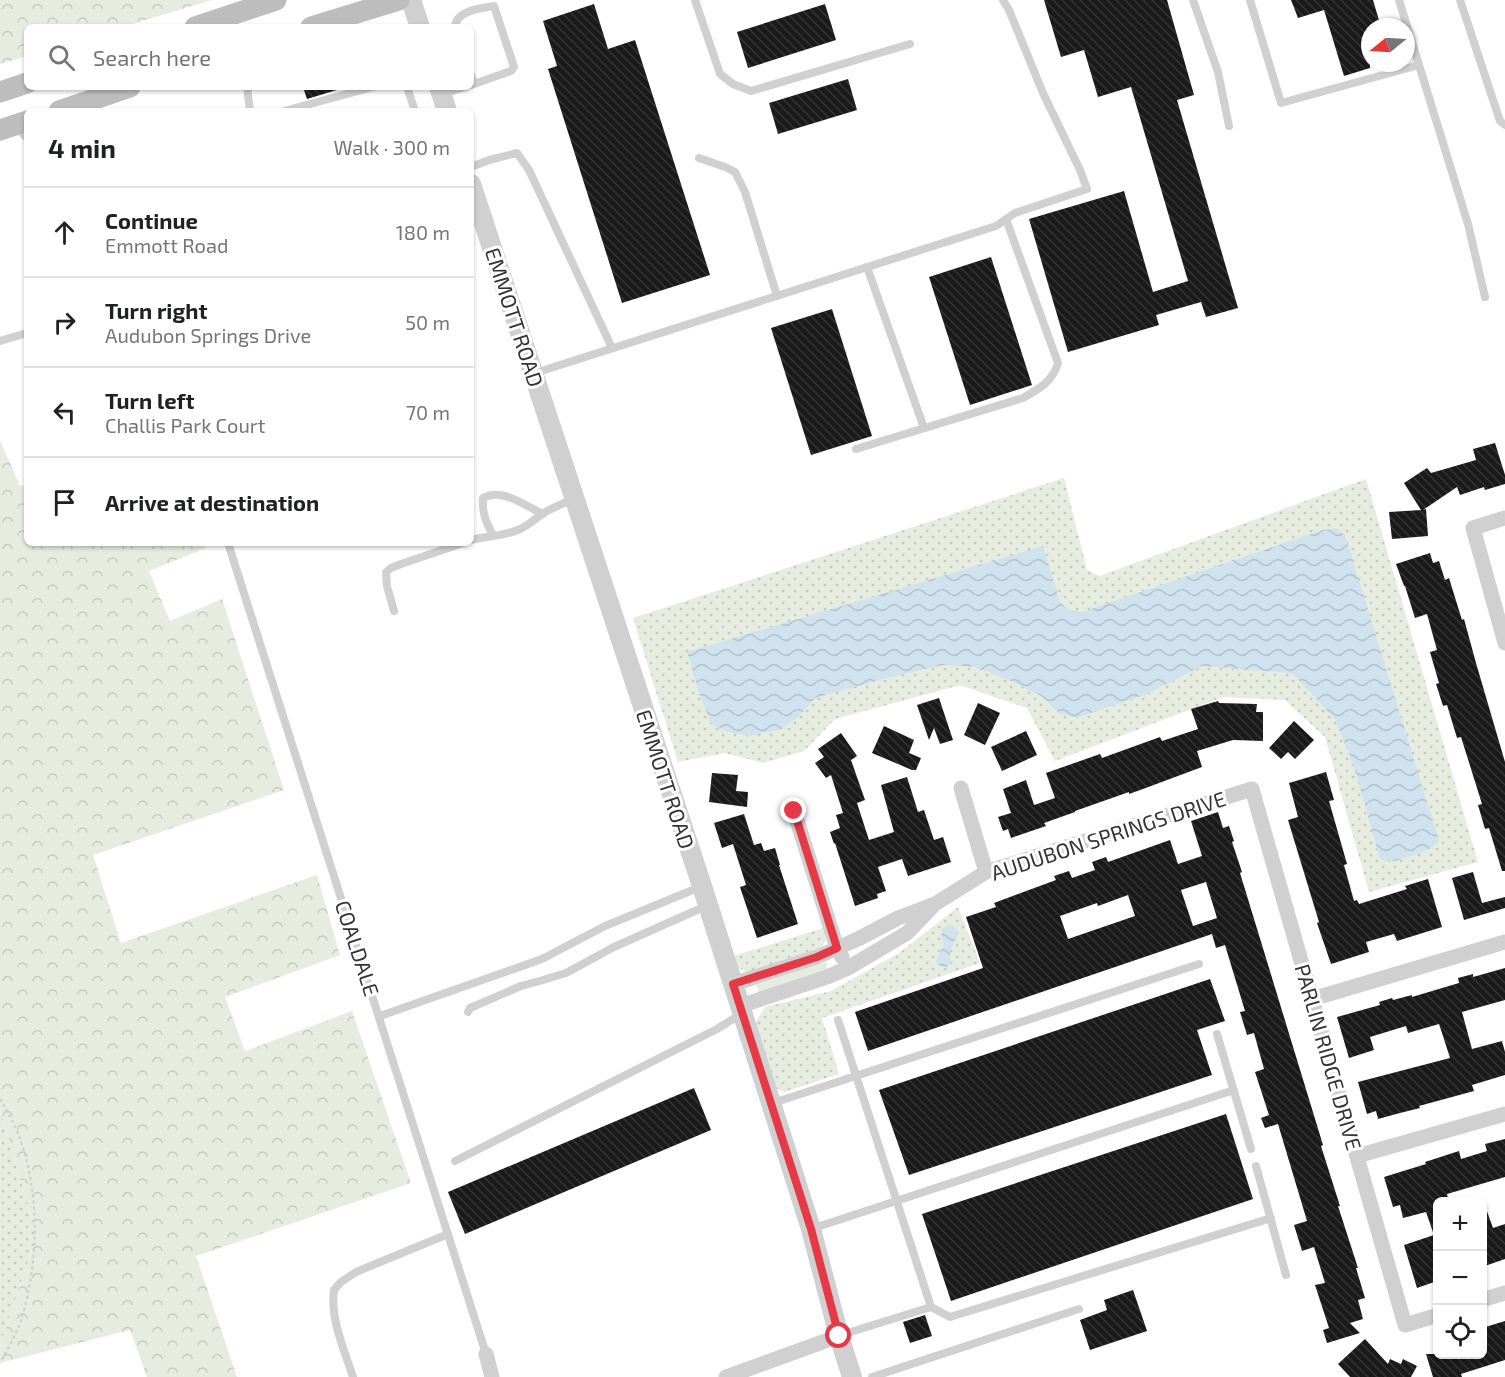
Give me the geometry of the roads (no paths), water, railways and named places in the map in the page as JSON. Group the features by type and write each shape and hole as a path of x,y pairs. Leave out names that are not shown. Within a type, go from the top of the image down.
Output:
{"main road":[{"path":"204,24 276,0"},
{"path":"327,24 399,0"},
{"path":"0,92 24,84"},
{"path":"67,108 120,90"}],"street":[{"path":"411,0 419,24"},
{"name":"EMMOTT ROAD","path":"474,193 741,1009 811,1229 852,1377"},
{"path":"1505,518 1473,528 1505,643"},
{"path":"960,788 986,872"},
{"name":"AUDUBON SPRINGS DRIVE","path":"733,984 817,957 858,939 898,918 935,904 986,872 1252,789"},
{"name":"PARLIN RIDGE DRIVE","path":"1252,789 1405,1325 1433,1316"},
{"path":"794,811 837,948 848,968"},
{"name":"AUDUBON SPRINGS DRIVE","path":"741,1009 848,968 907,933 935,904"},
{"path":"1312,999 1505,942"},
{"path":"1357,1156 1505,1114"},
{"path":"1487,1298 1505,1293"},
{"path":"726,1377 839,1336"},
{"path":"486,1354 492,1377"}],"lane":[{"path":"696,0 720,74 733,84 751,92 910,44"},
{"path":"533,374 996,226 1015,213 1087,189 1043,93 1009,10 1002,0"},
{"path":"1193,0 1218,72 1229,126"},
{"path":"1250,0 1281,104 1419,65"},
{"path":"1399,0 1468,224 1485,297"},
{"path":"1461,0 1500,121 1505,125"},
{"path":"454,24 456,18 463,14 494,6 514,67 511,71 474,84"},
{"path":"247,90 250,108"},
{"path":"295,108 362,90"},
{"path":"408,90 415,108"},
{"path":"443,98 459,90"},
{"path":"474,166 517,153 529,170 612,348"},
{"path":"699,158 725,166 735,172 745,192 777,296"},
{"path":"856,449 1023,398 1041,388 1052,378 1058,363 1006,219"},
{"path":"867,267 924,428"},
{"path":"0,341 24,334"},
{"path":"493,535 482,509 483,498 490,494 505,496 543,514"},
{"path":"474,539 507,534 520,529 574,498"},
{"name":"COALDALE","path":"229,546 486,1354"},
{"path":"394,611 386,573 401,564 454,546"},
{"path":"468,1012 470,1008 521,986 566,973 704,896"},
{"path":"380,1016 542,959 605,926 704,896"},
{"path":"771,1104 1199,964"},
{"path":"455,1161 717,1029 741,1009"},
{"path":"838,1020 931,1306 950,1317 1271,1218"},
{"path":"1217,1034 1251,1149"},
{"path":"811,1229 1234,1090"},
{"path":"1256,1166 1286,1275"},
{"path":"353,1377 336,1321 333,1307 334,1290 356,1272 448,1234"},
{"path":"839,1336 931,1306"},
{"path":"872,1377 1078,1309"}],"water":[{"path":"1336,528 1345,535 1439,841 1431,848 1391,862 1380,859 1354,767 1335,719 1292,673 1202,666 1147,694 1076,718 1059,713 1041,696 1009,680 975,667 943,665 815,698 799,716 782,729 750,736 725,731 712,725 701,699 687,652 1043,546 1060,602 1069,610 1082,612 1320,531"},
{"path":"950,925 956,928 958,936 950,951 951,964 943,967 936,961 944,944 941,935 943,928"}]}
